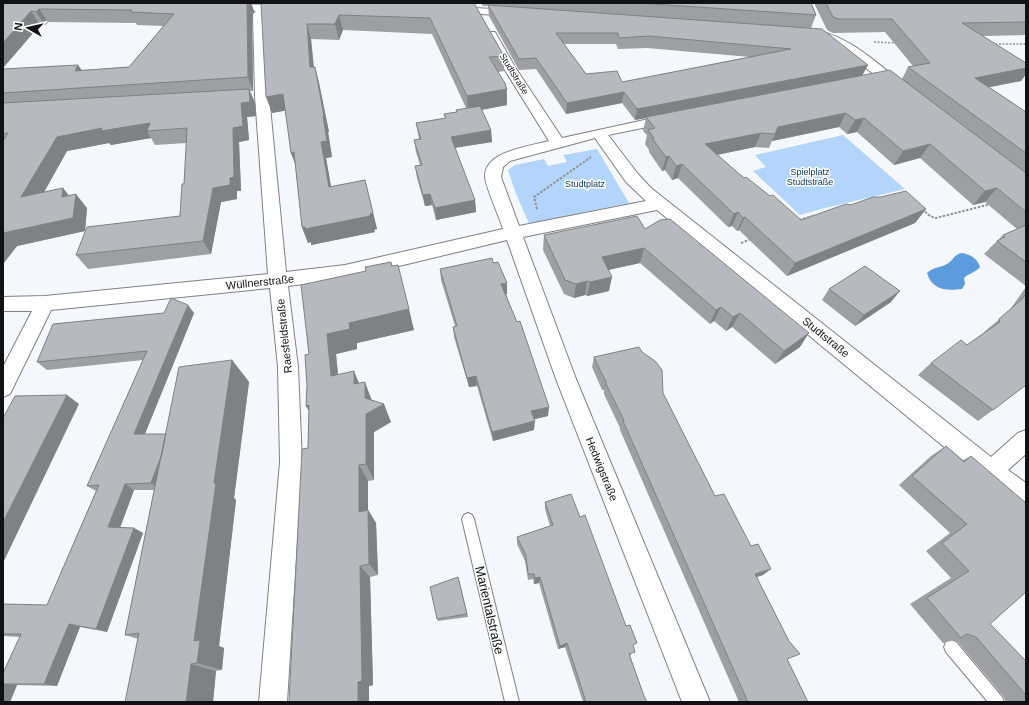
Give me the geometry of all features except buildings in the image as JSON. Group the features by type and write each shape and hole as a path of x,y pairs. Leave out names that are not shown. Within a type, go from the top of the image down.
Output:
{"street":[{"path":"218,7 302,8"},
{"name":"Raesfeldstraße","path":"260,7 262,96 278,280 288,367 291,462 272,702"},
{"path":"439,10 475,7 524,14"},
{"name":"Studtstraße","path":"475,7 509,67 558,143"},
{"path":"803,33 818,28 839,42 910,96"},
{"path":"870,80 886,77"},
{"path":"246,97 262,96"},
{"path":"660,204 513,234 493,177 494,168 505,158 558,143 684,116"},
{"name":"Studtstraße","path":"599,133 632,178 660,204 991,471 1026,497"},
{"name":"Wüllnerstraße","path":"3,304 45,303 345,272 513,234"},
{"name":"Hedwigstraße","path":"513,234 566,379 696,702"},
{"path":"3,388 45,303"},
{"path":"991,471 1026,440"}],"lane":[{"name":"Marientalstraße","path":"468,519 512,702"},
{"path":"951,647 997,702"}],"path":[{"path":"839,42 902,43"},
{"path":"987,44 1026,44"},
{"path":"534,197 592,156"},
{"path":"920,206 930,216 936,218 996,203"},
{"path":"795,222 815,215"},
{"path":"720,252 754,238"}],"green space":[{"name":"Spielplatz Studtstraße","path":"843,135 905,189 800,215 753,171 766,167 755,155"},
{"name":"Studtplatz","path":"597,149 629,203 529,224 508,170 515,165 544,159 548,166 567,162 563,155"}],"water":[{"path":"962,253 973,257 980,267 964,278 965,284 962,289 950,290 940,288 932,283 927,273 947,264 957,255"}]}
